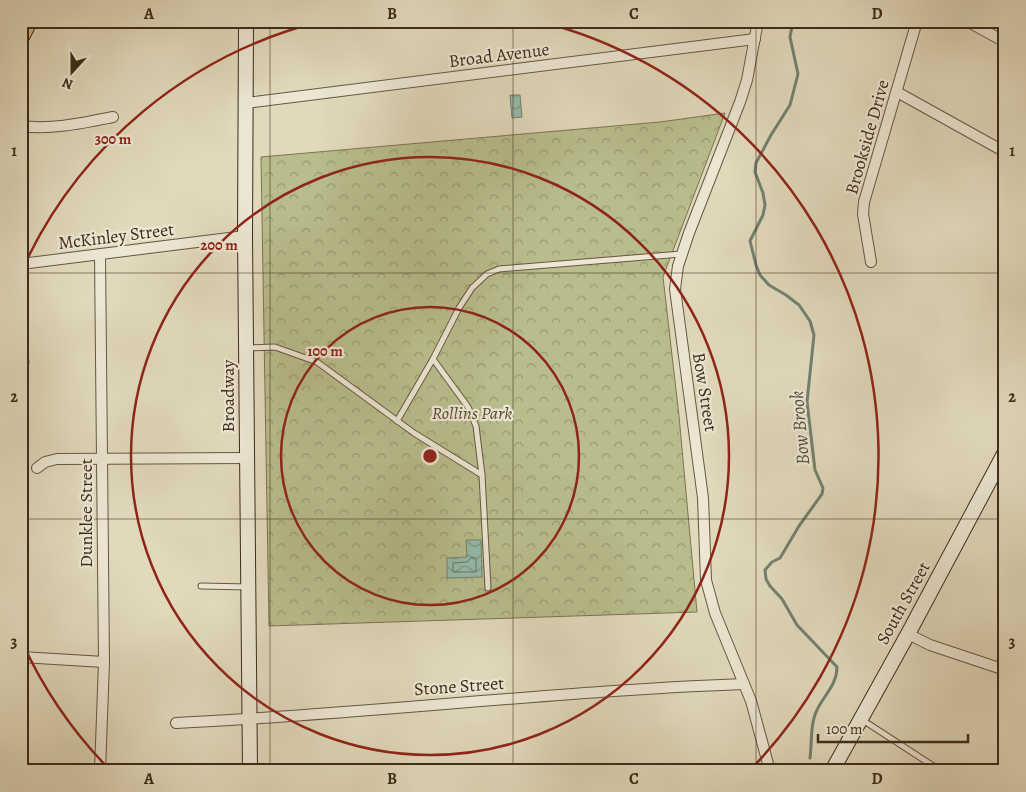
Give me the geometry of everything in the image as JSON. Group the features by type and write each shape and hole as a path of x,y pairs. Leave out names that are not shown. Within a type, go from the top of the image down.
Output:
{"main road":[{"path":"21,37 29,21"}],"street":[{"name":"Broadway","path":"246,21 245,236 250,771"},
{"name":"Bow Street","path":"758,21 747,80 682,254 678,266 675,289 703,498 706,580 716,614 744,684 770,771"},
{"name":"Brookside Drive","path":"871,262 862,214 864,202 917,21"},
{"path":"967,21 1005,42"},
{"name":"Broad Avenue","path":"246,103 755,39"},
{"path":"897,92 1005,152"},
{"path":"21,126 55,127 113,117"},
{"name":"McKinley Street","path":"21,264 245,236"},
{"name":"Dunklee Street","path":"100,254 104,662 100,771"},
{"name":"South Street","path":"832,771 1005,452"},
{"path":"37,468 45,462 57,459 247,458"},
{"path":"908,634 930,645 1005,670"},
{"path":"21,657 104,662"},
{"name":"Stone Street","path":"176,723 455,702 744,684"}],"lane":[{"path":"397,421 433,359 459,308 472,288 487,274 499,269 682,254"},
{"path":"246,348 275,347 317,362 397,421 482,475"},
{"path":"433,359 468,407 476,426 482,475 488,588"},
{"path":"201,586 249,587"},
{"path":"860,719 941,771"}],"green space":[{"name":"Rollins Park","path":"725,113 663,277 679,416 697,612 269,626 261,157 660,122"}],"water":[{"path":"510,95 520,95 522,117 512,118"},
{"path":"466,540 481,540 482,577 447,578 447,558 467,557"}],"waterway":[{"name":"Bow Brook","path":"793,21 790,37 798,74 790,105 756,163 755,172 763,193 765,205 763,215 750,241 760,275 769,285 799,305 810,321 814,335 807,402 815,470 823,488 822,494 799,526 780,558 772,562 765,570 766,579 770,586 782,599 797,625 837,667 833,685 815,715 812,727 810,758"}]}
